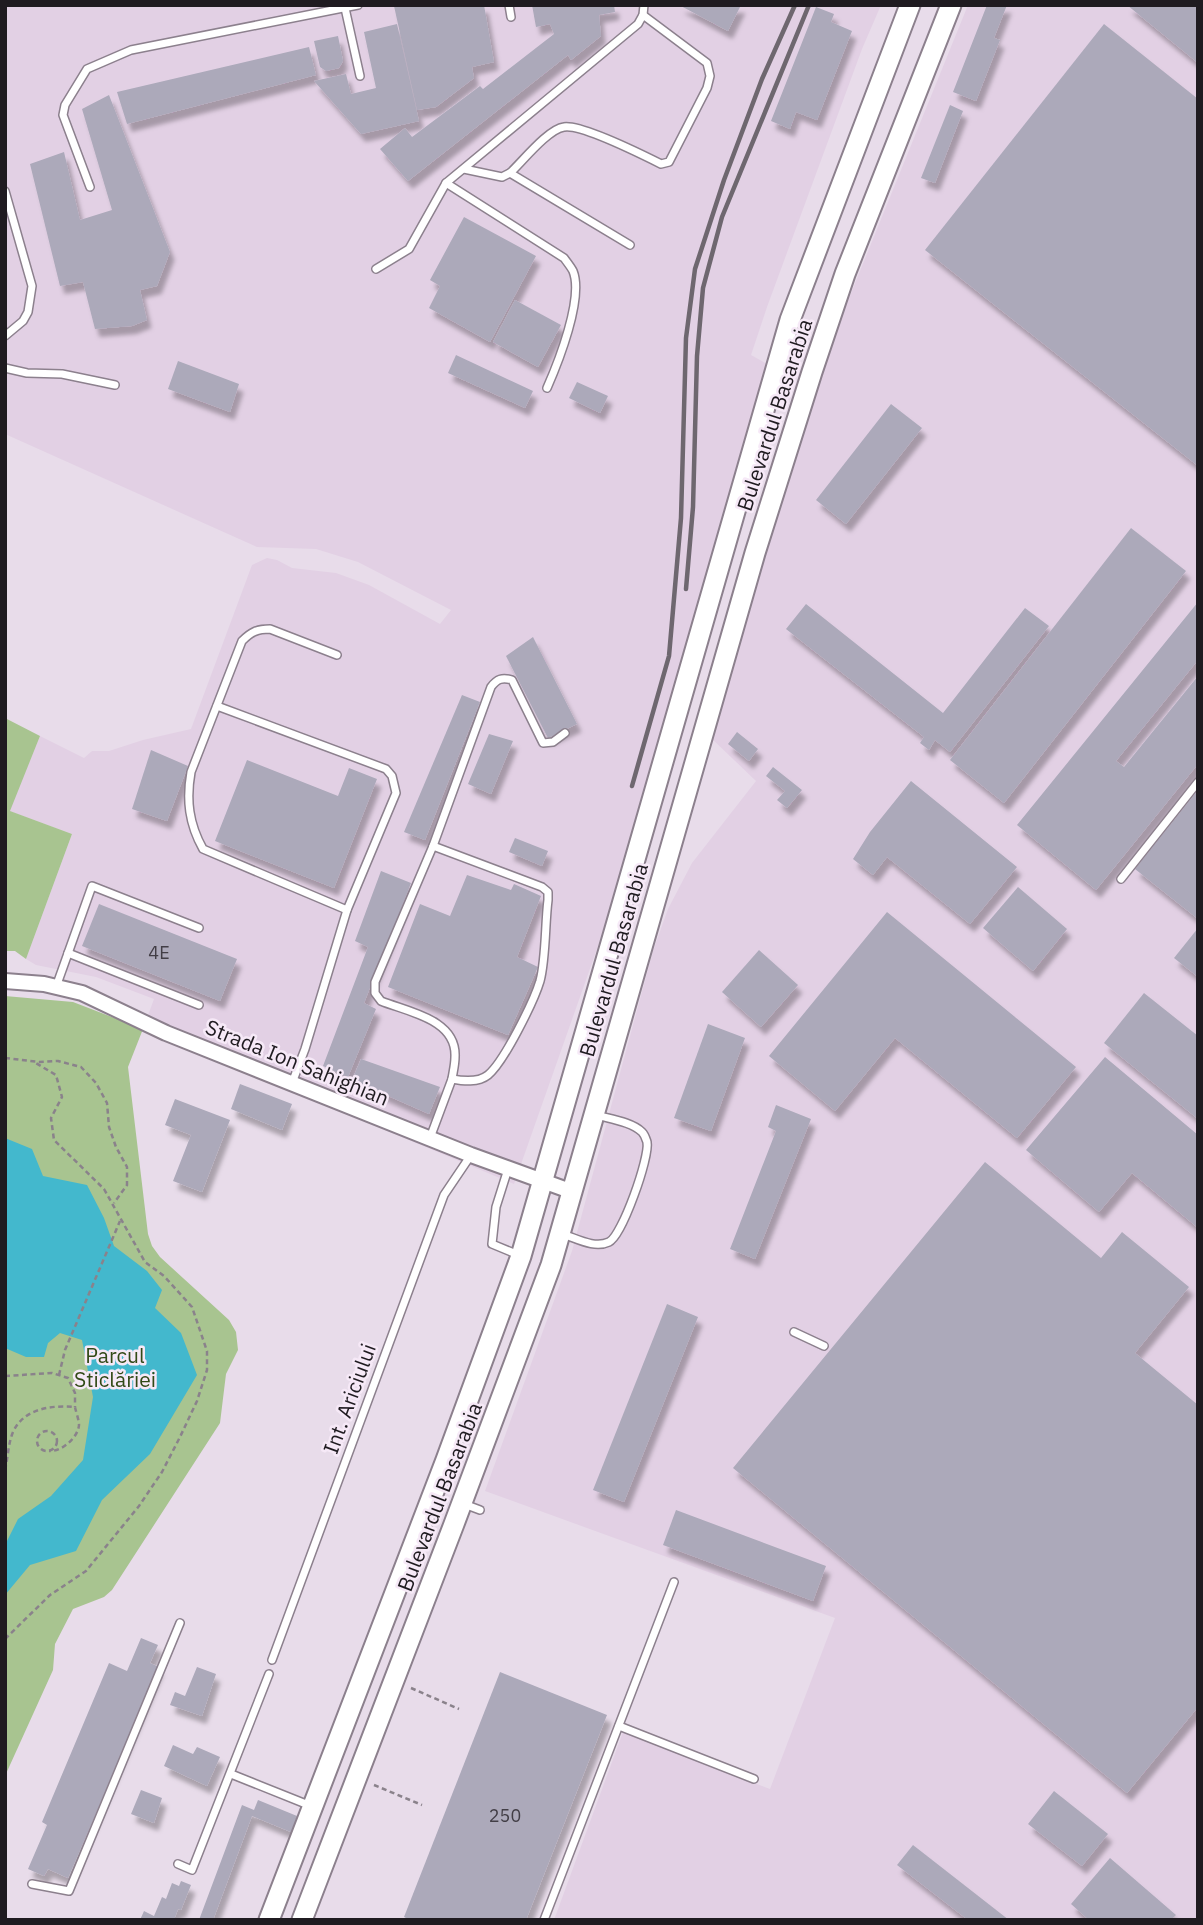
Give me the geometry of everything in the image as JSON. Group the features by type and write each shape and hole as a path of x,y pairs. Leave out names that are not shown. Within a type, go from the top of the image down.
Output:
{"main road":[{"name":"Bulevardul Basarabia","path":"269,1920 432,1499 521,1256 790,320 910,5"},
{"name":"Bulevardul Basarabia","path":"302,1920 471,1507 561,1234 755,553 811,372 845,274 951,5"}],"street":[{"name":"Strada Ion Sahighian","path":"5,981 82,993 166,1033 471,1155 573,1192"}],"lane":[{"path":"90,187 63,115 65,105 87,69 131,50 358,5"},
{"path":"509,5 511,17"},
{"path":"376,269 410,249 446,183 638,24 644,5"},
{"path":"345,8 360,76"},
{"path":"464,169 502,177 510,173 551,133 564,127 579,129 661,164 668,162 708,88 710,76 707,63 643,15"},
{"path":"510,173 630,245"},
{"path":"446,183 564,258 574,272 576,288 564,350 547,388"},
{"path":"5,191 32,286 28,312 23,321 5,336"},
{"path":"5,368 27,373 62,374 115,385"},
{"path":"337,655 270,629 250,632 242,641 191,772 188,791 190,821 203,849 346,910"},
{"path":"430,1138 452,1080 456,1055 453,1041 441,1024 380,1001 375,993 375,982 432,846 491,687 502,678 512,680 543,743 554,742 565,733"},
{"path":"217,706 386,769 392,776 396,793 346,910 292,1083"},
{"path":"1121,879 1198,782"},
{"path":"432,846 542,887 548,892 540,980 508,1050 488,1075 472,1081 452,1080"},
{"path":"57,987 92,886 199,928"},
{"path":"68,953 199,1005"},
{"path":"561,1234 599,1246 613,1241 621,1227 645,1160 647,1143 642,1132 594,1114"},
{"name":"Int. Ariciului","path":"272,1660 444,1195 471,1155"},
{"path":"508,1169 496,1207 492,1244 521,1256"},
{"path":"794,1332 824,1346"},
{"path":"544,1920 674,1582"},
{"path":"32,1884 69,1891 180,1623"},
{"path":"178,1864 192,1870 269,1674"},
{"path":"619,1726 754,1779"},
{"path":"231,1774 312,1806"}],"path":[{"path":"5,1058 34,1062 58,1061 80,1067 96,1083 107,1103 109,1127 127,1167 127,1185 114,1203"},
{"path":"5,1639 50,1595 86,1571 139,1506 162,1472 180,1437 197,1401 207,1370 207,1350 192,1307 163,1276 145,1262 104,1189 54,1140 51,1118 62,1097 56,1075 34,1062"},
{"path":"59,1375 65,1350 121,1221"},
{"path":"5,1376 52,1373 68,1378 75,1393 79,1426 72,1439 57,1451 49,1451 40,1448 37,1442 39,1436 47,1431 57,1438 55,1448 49,1451"},
{"path":"5,1470 13,1431 26,1416 42,1408 75,1407"},
{"path":"411,1688 459,1709"},
{"path":"374,1786 422,1805"}],"shaded area":[{"path":"5,5 881,5 862,49 751,355 767,364 653,790 514,1184 143,1029 154,999 96,977 36,965 26,959 72,834 9,811 40,736 84,758 92,751 109,751 191,729 252,565 267,558 292,568 336,573 369,585 440,624 451,610 358,562 316,549 257,547 5,434"},
{"path":"968,5 1198,5 1198,1920 554,1920 623,1732 770,1789 835,1618 485,1491 572,1251 653,951 668,909 692,863 756,781 710,737 791,467 847,303"}],"green space":[{"path":"5,718 40,736 10,811 72,834 26,959 15,951 5,951"},
{"name":"Parcul Sticlăriei","path":"5,996 73,1002 143,1029 128,1067 148,1234 160,1257 229,1320 236,1332 238,1350 226,1374 220,1423 112,1590 104,1597 73,1609 55,1644 53,1670 5,1776"}],"water":[{"path":"5,1138 32,1149 43,1176 87,1185 104,1218 114,1246 147,1271 162,1290 155,1308 181,1333 197,1375 150,1454 102,1500 76,1551 30,1565 5,1595 5,1545 18,1519 51,1496 83,1460 93,1397 82,1340 60,1333 48,1343 44,1357 26,1357 5,1348"}],"building":[{"path":"484,5 494,62 472,67 474,78 436,107 417,110 394,6"},
{"path":"532,5 614,5 615,12 599,15 601,36 571,60 568,55 408,181 380,149 405,128 412,137 480,86 483,89 554,34 550,24 536,27"},
{"path":"679,5 741,5 728,31"},
{"path":"987,5 1007,5 994,38 1000,40 976,101 953,92"},
{"path":"1127,5 1198,5 1198,63"},
{"path":"816,7 834,14 831,22 852,31 817,120 796,112 790,129 771,121"},
{"path":"397,24 419,121 361,134 314,81 346,74 351,94 376,88 364,32"},
{"path":"1104,24 1198,99 1198,466 925,250"},
{"path":"338,36 343,61 339,68 326,71 320,67 314,41"},
{"path":"309,47 316,75 127,124 117,92"},
{"path":"109,95 170,252 157,286 140,290 147,320 132,326 95,329 83,282 60,286 30,164 64,152 80,220 112,210 82,109"},
{"path":"950,105 963,111 935,183 921,178"},
{"path":"464,217 536,256 490,342 429,308 440,286 430,280"},
{"path":"515,300 561,325 538,367 493,342"},
{"path":"456,355 533,391 525,408 448,373"},
{"path":"178,361 239,384 230,412 168,389"},
{"path":"577,382 608,396 600,413 569,398"},
{"path":"891,404 922,428 846,524 816,500"},
{"path":"1131,528 1186,571 1004,803 950,760"},
{"path":"1198,602 1198,660 1116,761 1124,767 1198,676 1198,764 1096,890 1017,825"},
{"path":"806,604 943,713 1025,608 1049,626 950,752 935,740 929,750 920,743 924,737 786,629"},
{"path":"533,637 577,724 548,738 506,656"},
{"path":"462,695 480,702 425,840 404,832"},
{"path":"737,732 758,749 749,761 728,744"},
{"path":"489,734 513,741 491,794 468,784"},
{"path":"151,750 188,766 167,821 132,809"},
{"path":"247,760 338,796 349,768 377,779 334,888 215,841"},
{"path":"773,767 802,790 787,808 777,800 785,791 766,776"},
{"path":"911,781 1017,867 970,924 887,857 873,875 853,859 870,832"},
{"path":"1198,790 1198,919 1135,869"},
{"path":"515,838 548,851 542,866 509,852"},
{"path":"381,871 411,883 364,1003 376,1009 348,1077 323,1066 368,947 355,941"},
{"path":"467,875 511,890 514,884 541,896 517,957 538,967 508,1035 388,987 420,904 450,916"},
{"path":"1018,887 1067,929 1033,971 983,928"},
{"path":"99,904 237,959 220,1001 82,946"},
{"path":"887,912 1076,1067 1017,1138 895,1038 835,1111 769,1056"},
{"path":"1198,928 1198,977 1174,958"},
{"path":"759,950 798,985 761,1027 722,992"},
{"path":"1144,993 1198,1036 1198,1119 1104,1043"},
{"path":"708,1024 745,1038 711,1131 674,1118"},
{"path":"1105,1057 1198,1135 1198,1228 1132,1173 1099,1212 1026,1150"},
{"path":"361,1059 440,1087 429,1114 352,1080"},
{"path":"240,1084 292,1104 282,1130 231,1109"},
{"path":"175,1099 230,1120 202,1192 173,1181 191,1135 165,1125"},
{"path":"776,1105 811,1119 755,1259 730,1249 776,1131 768,1127"},
{"path":"985,1162 1101,1258 1122,1232 1189,1287 1135,1353 1198,1405 1198,1707 1127,1793 733,1468"},
{"path":"667,1304 698,1317 624,1502 593,1490"},
{"path":"676,1510 826,1566 813,1601 663,1545"},
{"path":"141,1638 158,1645 150,1663 159,1667 68,1878 48,1869 44,1876 28,1869 47,1825 42,1822 109,1663 127,1671"},
{"path":"197,1667 216,1674 202,1716 170,1705 175,1692 185,1696"},
{"path":"500,1672 607,1715 526,1920 410,1920 404,1917"},
{"path":"173,1745 193,1754 197,1747 220,1757 207,1786 164,1766"},
{"path":"141,1790 162,1798 154,1823 131,1814"},
{"path":"1054,1791 1108,1834 1082,1866 1028,1824"},
{"path":"258,1800 297,1816 291,1832 252,1816 213,1920 199,1920 242,1805 254,1810"},
{"path":"913,1845 1009,1920 968,1920 897,1865"},
{"path":"1110,1858 1176,1915 1171,1920 1089,1920 1071,1904"},
{"path":"181,1881 191,1885 174,1920 140,1920 144,1911 154,1916 162,1897 166,1899 172,1883 179,1886"}],"railway":[{"path":"632,786 669,656 681,518 686,338 695,269 724,180 762,79 795,5"},
{"path":"686,589 693,507 697,356 703,288 722,217 809,5"}]}
